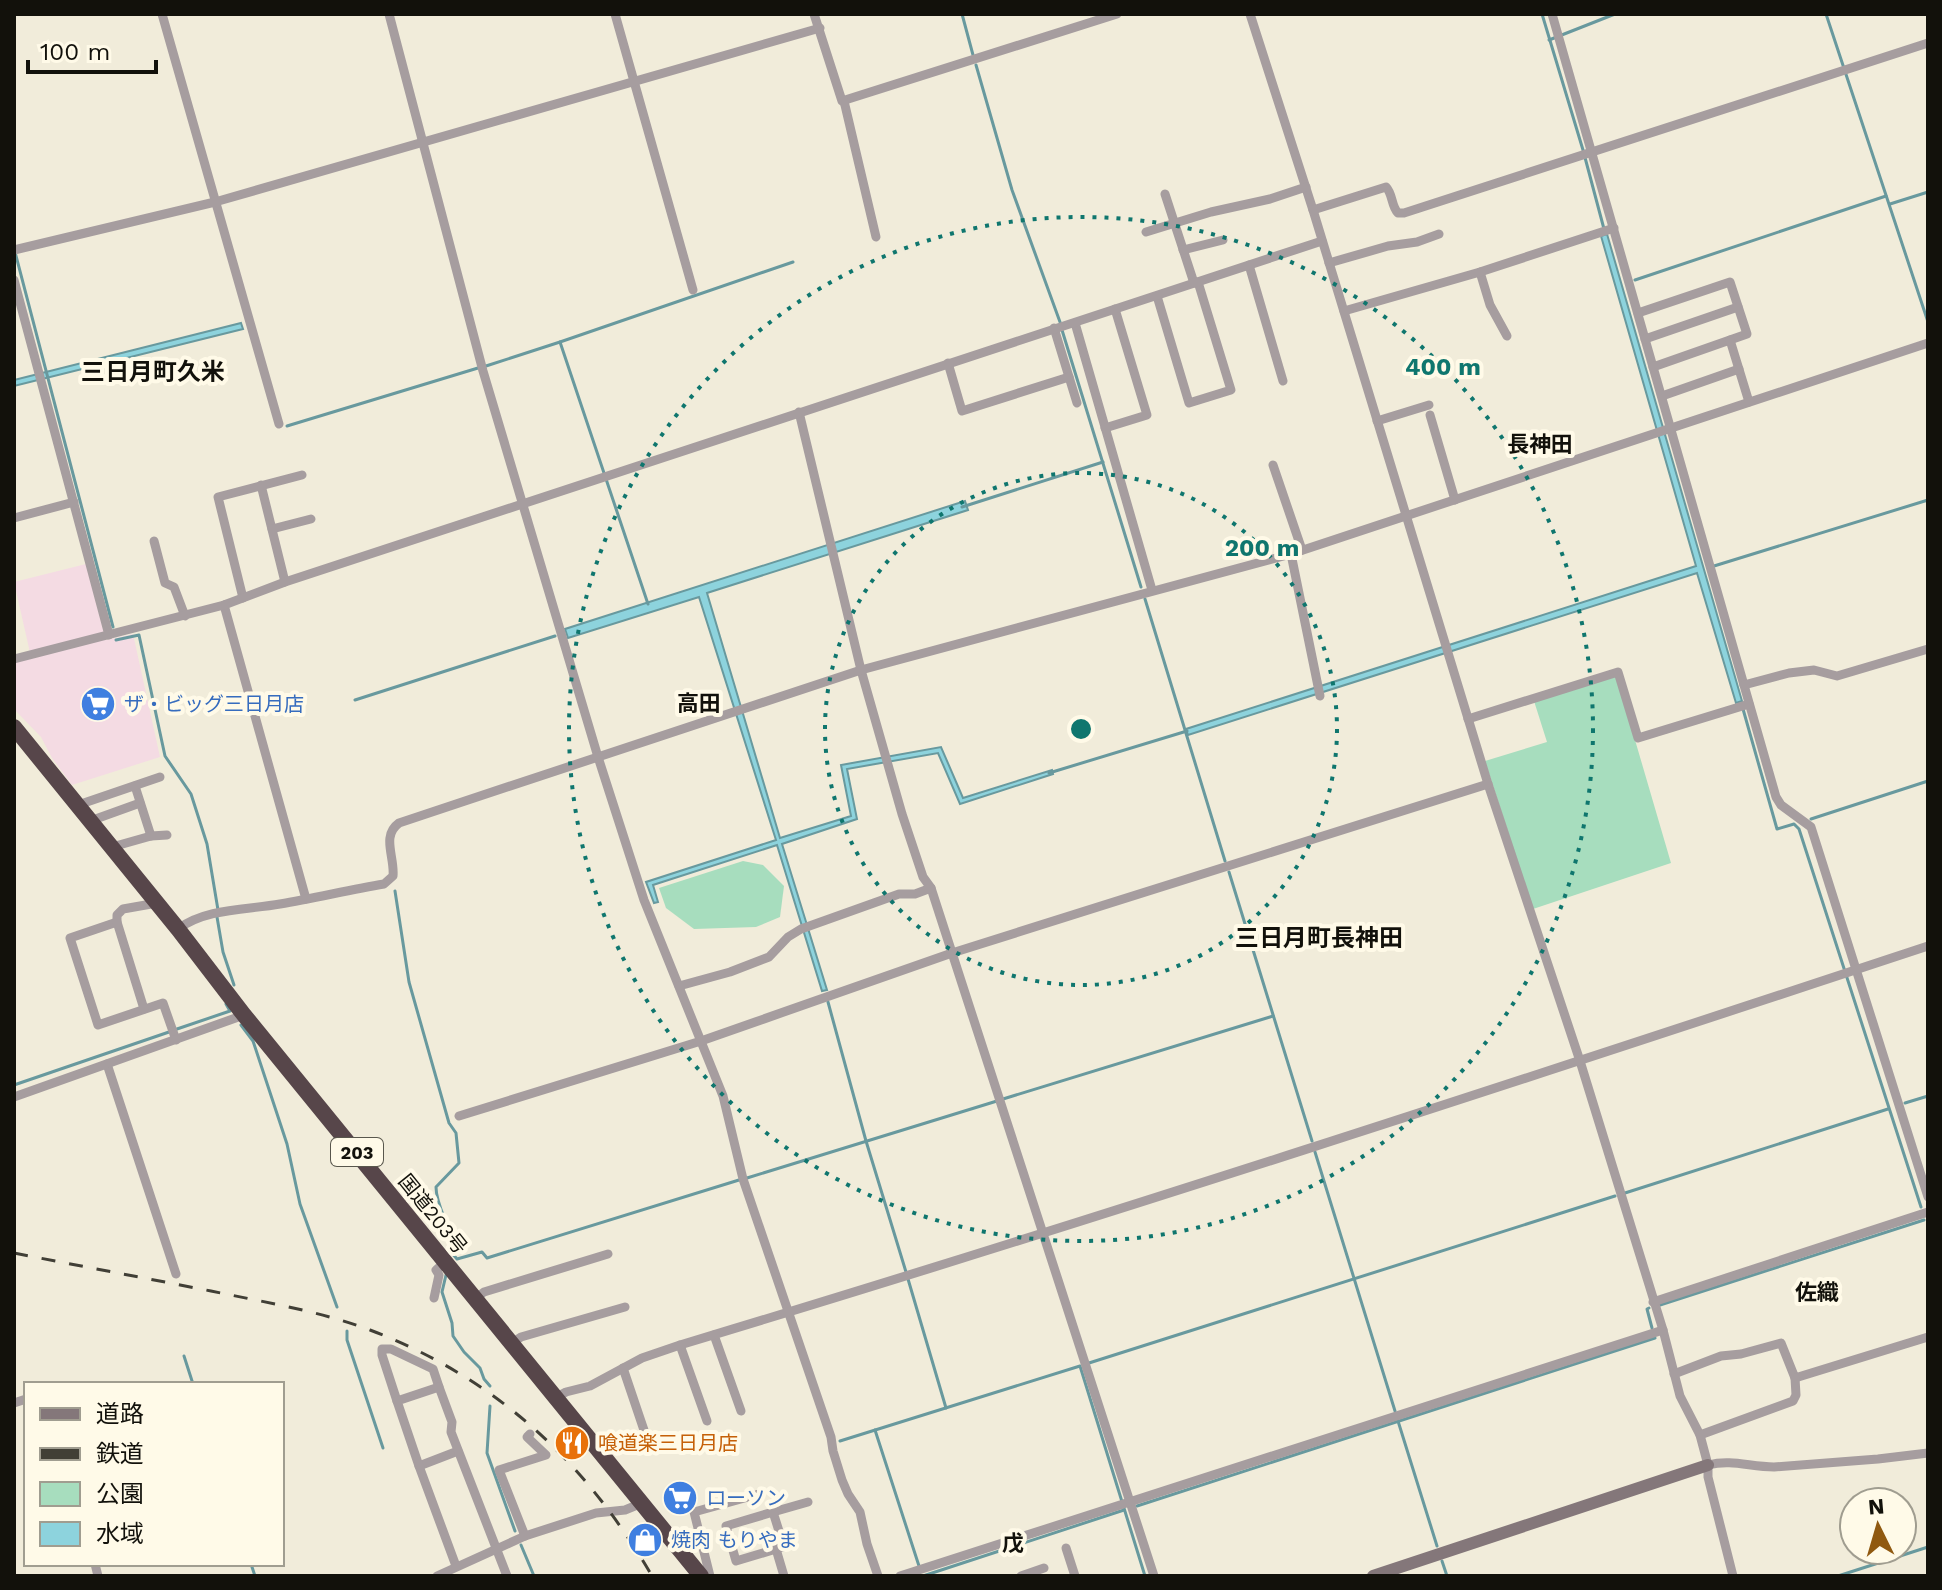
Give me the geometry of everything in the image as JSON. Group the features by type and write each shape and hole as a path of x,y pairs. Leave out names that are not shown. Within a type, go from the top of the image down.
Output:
{"highway":[{"name":"国道203号","path":"14,727 701,1576"}],"street":[{"path":"162,14 279,424"},
{"path":"389,14 480,361 598,757 644,900 723,1096 743,1179 831,1437 842,1480 860,1512 878,1576"},
{"path":"615,14 693,290"},
{"path":"814,14 844,101 876,237"},
{"path":"844,101 1117,14"},
{"path":"1250,14 1306,187 1488,784 1580,1061 1663,1330 1680,1396 1700,1435 1733,1576"},
{"path":"1552,14 1662,396 1668,429 1776,797 1781,805 1811,827 1928,1197"},
{"path":"14,250 215,202 820,28"},
{"path":"1313,210 1386,187 1395,210 1404,213 1928,43"},
{"path":"1146,232 1306,187"},
{"path":"1157,296 1189,403 1231,390 1165,194"},
{"path":"1344,311 1480,272 1614,228"},
{"path":"1329,263 1439,234"},
{"path":"1183,250 1223,240"},
{"path":"14,659 224,605 285,582 1322,241"},
{"path":"1249,265 1283,381"},
{"path":"1480,272 1490,305 1507,336"},
{"path":"1638,313 1730,282 1747,334 1653,367"},
{"path":"14,283 18,308 38,370 109,635"},
{"path":"1645,339 1738,307"},
{"path":"1105,428 1147,415 1115,309"},
{"path":"1075,323 1152,590"},
{"path":"1054,328 1077,403"},
{"path":"1730,340 1749,402"},
{"path":"178,929 187,922 218,913 384,884 393,876 389,842 390,834 399,823 861,670 1291,554 1928,343"},
{"path":"948,363 962,411 1069,377"},
{"path":"1662,396 1739,369"},
{"path":"1377,421 1429,410 1455,500"},
{"path":"799,412 861,670 902,814 923,877 931,888 1154,1576"},
{"path":"1273,465 1302,550"},
{"path":"243,598 218,497 302,475"},
{"path":"261,485 285,582"},
{"path":"14,518 74,502"},
{"path":"272,529 311,519"},
{"path":"154,541 165,583 174,587 185,616"},
{"path":"1291,554 1320,696"},
{"path":"224,605 306,899"},
{"path":"1744,685 1814,670 1837,676 1928,649"},
{"path":"1468,719 1618,672 1638,738 1749,704"},
{"path":"78,805 160,777"},
{"path":"459,1116 701,1041 952,953 1488,784"},
{"path":"135,786 151,836"},
{"path":"90,821 140,803"},
{"path":"112,847 151,836 167,835"},
{"path":"679,986 769,957 788,937 806,928 899,894 915,894 931,888"},
{"path":"144,1009 117,915 123,909 157,903"},
{"path":"117,922 70,938 98,1025 163,1003 176,1040"},
{"path":"555,1398 590,1386 642,1358 680,1345 1043,1233 1928,946"},
{"path":"14,1097 244,1015"},
{"path":"107,1064 176,1274"},
{"path":"1653,1302 1928,1212"},
{"path":"476,1298 484,1292 608,1254"},
{"path":"434,1298 439,1275 436,1270 446,1261"},
{"path":"512,1343 521,1337 625,1307"},
{"path":"900,1576 1663,1330"},
{"path":"714,1335 741,1411"},
{"path":"1795,1378 1928,1337"},
{"path":"1674,1374 1721,1356 1781,1343 1795,1378 1796,1395 1793,1401 1700,1435"},
{"path":"680,1345 707,1421"},
{"path":"456,1566 419,1466 382,1349 391,1349 433,1369 452,1422 451,1432 507,1576"},
{"path":"604,1455 614,1449 647,1441 623,1368"},
{"path":"397,1401 439,1387"},
{"path":"525,1536 499,1470 546,1455 527,1437 530,1434"},
{"path":"419,1466 458,1451"},
{"path":"1373,1576 1719,1462 1774,1467 1928,1453"},
{"path":"710,1576 694,1512 759,1494"},
{"path":"773,1512 784,1547 736,1561 726,1526 773,1512 808,1502"},
{"path":"437,1576 525,1536 603,1511 625,1510 642,1503"},
{"path":"1066,1548 1075,1576"},
{"path":"776,1549 784,1576"},
{"path":"1022,1576 1044,1568"}],"shaded area":[{"path":"86,564 106,640 133,634 160,757 72,785 41,737 14,709 14,662 31,657 14,582"}],"green space":[{"path":"1616,675 1671,863 1533,909 1485,761 1547,742 1534,701"},
{"path":"743,861 763,865 784,886 780,917 756,927 694,929 666,908 659,888"}],"water":[{"path":"1607,234 1742,701 1736,703 1697,573 1188,735 1186,729 1696,566 1601,236"},
{"path":"241,323 243,329 14,386 14,380"},
{"path":"965,501 968,510 707,593 780,838 851,816 841,765 941,747 963,798 1052,770 1053,774 960,804 938,753 847,769 857,819 782,844 827,990 822,991 777,845 653,885 658,902 654,903 646,882 776,840 699,597 568,638 565,629"}],"waterway":[{"path":"962,14 973,55"},
{"path":"1542,14 1604,229"},
{"path":"1549,40 1615,14"},
{"path":"1826,14 1928,322"},
{"path":"976,65 1012,190 1060,322"},
{"path":"1890,204 1928,192"},
{"path":"1635,280 1886,196"},
{"path":"15,252 113,627"},
{"path":"486,366 793,262"},
{"path":"1062,330 1141,587"},
{"path":"560,342 648,604"},
{"path":"287,426 478,368"},
{"path":"962,507 1103,462"},
{"path":"1714,566 1928,500"},
{"path":"1145,599 1225,861"},
{"path":"116,640 139,635 165,756 191,794 207,844 218,910"},
{"path":"355,700 555,636"},
{"path":"1743,709 1777,829 1794,824 1799,829 1921,1207"},
{"path":"1049,773 1187,731"},
{"path":"1811,819 1928,781"},
{"path":"1229,872 1312,1141"},
{"path":"395,891 409,982 449,1123 456,1133 459,1163 436,1187 451,1237 451,1252 457,1259 482,1252 487,1258 739,1180"},
{"path":"217,917 223,952 234,985"},
{"path":"828,1002 906,1272"},
{"path":"177,1029 230,1011 226,1004"},
{"path":"1003,1099 1273,1016"},
{"path":"241,1025 253,1041 287,1144 300,1204 337,1307"},
{"path":"14,1085 169,1032"},
{"path":"1905,1103 1928,1096"},
{"path":"747,1178 997,1101"},
{"path":"1625,1193 1888,1109"},
{"path":"1315,1152 1395,1411"},
{"path":"1089,1363 1615,1196"},
{"path":"1660,1305 1924,1220"},
{"path":"446,1275 442,1292 453,1336 480,1368 490,1386"},
{"path":"908,1279 946,1408"},
{"path":"1649,1308 1652,1328"},
{"path":"347,1331 347,1340 383,1448"},
{"path":"1137,1506 1655,1338"},
{"path":"184,1356 192,1382"},
{"path":"840,1441 1080,1366 1145,1576"},
{"path":"490,1406 487,1453 515,1531"},
{"path":"1398,1421 1437,1546"},
{"path":"875,1430 919,1566"},
{"path":"923,1576 1124,1510"},
{"path":"521,1545 534,1576"},
{"path":"1838,1576 1928,1547"},
{"path":"1442,1561 1447,1576"},
{"path":"252,1566 255,1576"}],"railway":[{"path":"14,1253 311,1312 351,1323 416,1350 497,1399 567,1460 626,1534 652,1576"}],"place":[{"name":"ザ・ビッグ三日月店","path":"98,704"},
{"name":"喰道楽三日月店","path":"572,1443"},
{"name":"ローソン","path":"680,1498"},
{"name":"焼肉 もりやま","path":"645,1540"}],"district":[{"name":"三日月町久米","path":"153,372"},
{"name":"長神田","path":"1540,444"},
{"name":"高田","path":"699,703"},
{"name":"三日月町長神田","path":"1319,938"},
{"name":"佐織","path":"1817,1292"},
{"name":"戊","path":"1013,1543"}]}
